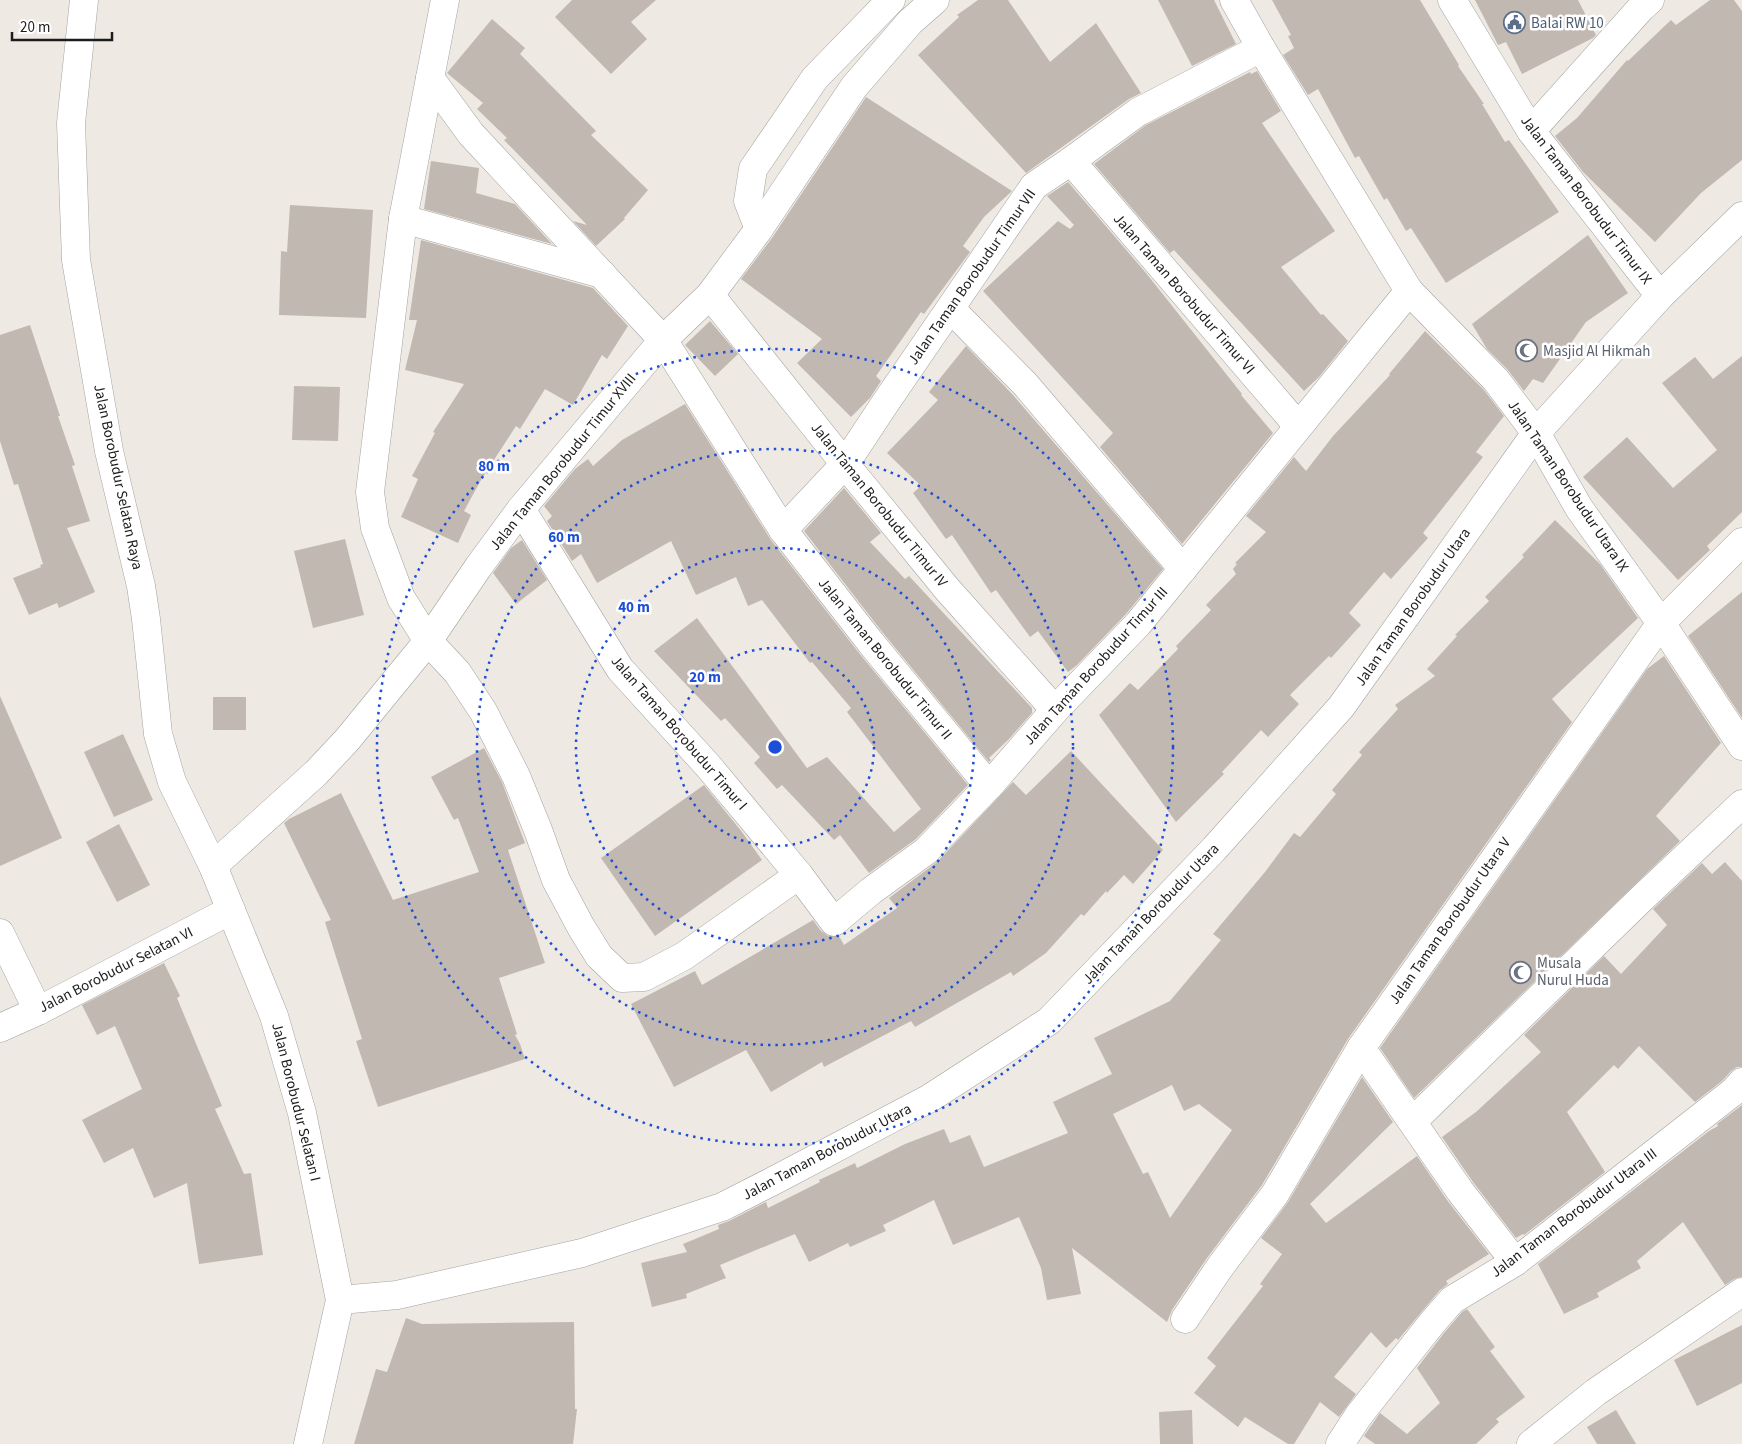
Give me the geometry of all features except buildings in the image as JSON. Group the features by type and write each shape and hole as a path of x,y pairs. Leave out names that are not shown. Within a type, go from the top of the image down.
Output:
{"street":[{"name":"Jalan Borobudur Selatan Raya","path":"84,0 71,123 76,260 109,451 141,586 158,734 172,782 214,866 231,910"},
{"path":"445,0 403,219 370,492 375,528 401,598 428,640 458,672 483,711 516,776 556,880 599,956 622,978 644,977 684,956 799,875"},
{"path":"759,229 748,201 752,169 816,78 891,0"},
{"name":"Jalan Taman Borobudur Timur XVIII","path":"214,866 316,773 347,740 428,640 521,509 664,340 710,295 759,229 854,87 910,22 935,0"},
{"name":"Jalan Taman Borobudur Utara IX","path":"1234,0 1261,48 1409,291 1496,380 1536,433 1579,508 1660,623 1742,746"},
{"name":"Jalan Taman Borobudur Timur IX","path":"1452,0 1531,131 1660,296"},
{"path":"1531,131 1634,15 1650,0"},
{"name":"Jalan Taman Borobudur Timur VII","path":"845,464 1034,186 1138,112 1261,48"},
{"name":"Jalan Taman Borobudur Timur II","path":"430,78 471,134 664,340 782,530 871,644 989,786"},
{"name":"Jalan Taman Borobudur Timur VI","path":"1071,161 1298,426"},
{"name":"Jalan Taman Borobudur Utara","path":"340,1300 397,1295 582,1252 722,1207 930,1098 1049,1020 1214,848 1342,708 1536,433 1660,296 1742,216"},
{"path":"403,219 602,274"},
{"name":"Jalan Taman Borobudur Timur III","path":"834,922 926,852 989,786 1055,710 1138,624 1409,291"},
{"name":"Jalan Taman Borobudur Timur IV","path":"710,295 947,589 1055,710"},
{"path":"950,309 1025,384 1182,568"},
{"path":"782,530 845,464"},
{"name":"Jalan Taman Borobudur Timur I","path":"521,509 620,669 709,766 799,875 834,922"},
{"name":"Jalan Taman Borobudur Utara V","path":"1185,1319 1220,1267 1274,1194 1361,1048 1660,623 1742,542"},
{"path":"1413,1121 1640,900 1742,804"},
{"name":"Jalan Borobudur Selatan I","path":"231,910 274,1016 300,1104 340,1300"},
{"name":"Jalan Borobudur Selatan VI","path":"0,1028 38,1011 231,910"},
{"path":"0,932 38,1011"},
{"path":"1361,1048 1460,1191 1515,1262"},
{"name":"Jalan Taman Borobudur Utara III","path":"1340,1444 1359,1416 1452,1300 1515,1262 1733,1092 1742,1082"},
{"path":"1531,1444 1596,1392 1742,1292"},
{"path":"308,1444 340,1300"}],"place":[{"name":"Balai RW 10","path":"1515,23"},
{"name":"Masjid Al Hikmah","path":"1527,351"},
{"name":"Musala Nurul Huda","path":"1521,972"}]}
